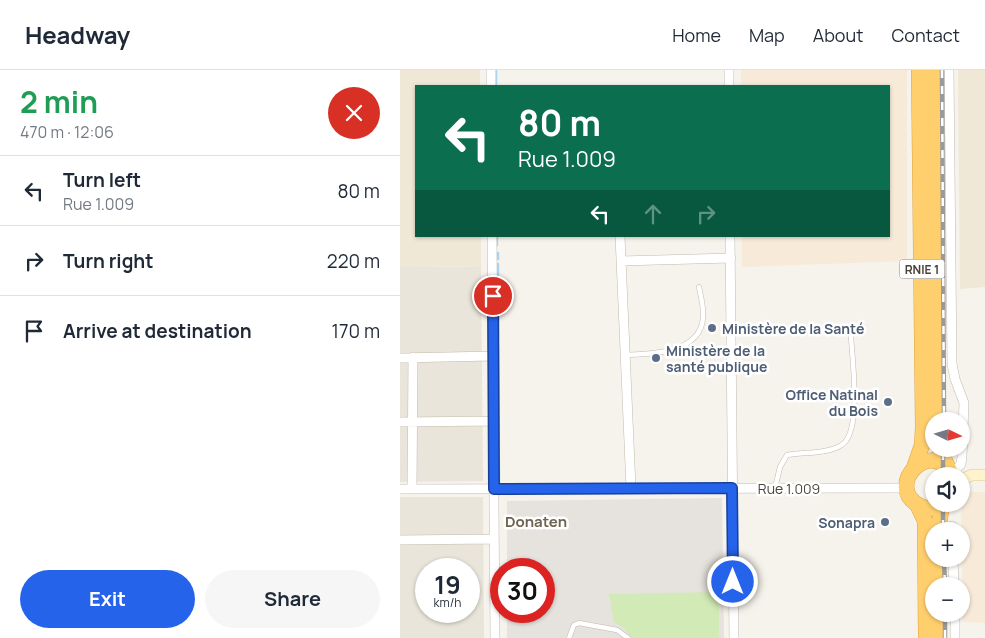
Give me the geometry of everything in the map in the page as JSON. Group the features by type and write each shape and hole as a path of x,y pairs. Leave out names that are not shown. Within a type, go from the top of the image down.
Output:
{"highway":[{"name":"RNIE 1","path":"907,488 908,477 914,468 922,445 923,428 920,70"},
{"name":"RNIE 1","path":"933,70 936,412"},
{"path":"914,468 930,461 940,463 945,467"},
{"path":"907,488 910,497 917,504 925,521 926,638"},
{"path":"917,504 925,507"},
{"path":"938,622 938,638"}],"street":[{"path":"491,70 491,85"},
{"path":"729,70 729,85"},
{"path":"949,70 952,364 955,380 964,402 962,457 959,467"},
{"path":"492,237 495,638"},
{"path":"620,237 631,488"},
{"path":"730,237 734,638"},
{"path":"621,260 730,258"},
{"path":"400,358 493,356"},
{"path":"412,357 412,489"},
{"path":"400,422 493,421"},
{"path":"970,475 985,474"},
{"name":"Rue 1.009","path":"400,490 907,488"},
{"path":"400,540 494,539"},
{"path":"955,622 955,638"}],"lane":[{"path":"625,355 673,350 693,337 703,318 699,287"},
{"path":"775,488 780,467 788,456 829,449 847,442 852,428 854,408 851,336"},
{"path":"569,638 574,625 579,623 618,630 628,638"}],"shaded area":[{"path":"400,70 480,70 480,85 415,85 415,237 481,237 481,267 400,266"},
{"path":"741,70 907,70 907,261 742,267 742,237 890,237 890,85 741,85"},
{"path":"958,70 985,70 985,287 960,289"},
{"path":"400,266 481,267 483,481 400,482"},
{"path":"970,492 985,492 985,623 963,622 970,622 970,577 962,577 962,567 970,567 970,522 961,522 961,512 970,512"},
{"path":"400,497 483,497 484,638 400,638"},
{"path":"722,498 724,638 507,638 507,623 555,623 555,558 507,558 507,501"}],"green space":[{"path":"719,592 719,638 632,638 623,627 614,622 609,594"}],"waterway":[{"path":"496,70 496,85"},
{"path":"497,237 497,245"},
{"path":"498,253 498,259"},
{"path":"498,264 498,277"},
{"path":"498,280 498,292"},
{"path":"498,297 498,302"},
{"path":"498,307 498,341"},
{"path":"498,345 499,484"}],"railway":[{"path":"942,70 944,412"},
{"path":"943,458 943,467"},
{"path":"943,512 943,522"},
{"path":"944,567 945,577"},
{"path":"945,622 945,638"}],"place":[{"name":"Ministère de la Santé","path":"712,328"},
{"name":"Ministère de la santé publique","path":"656,358"},
{"name":"Office Natinal du Bois","path":"888,402"},
{"name":"Sonapra","path":"885,522"}],"district":[{"name":"Donaten","path":"536,521"}],"route":[{"path":"493,296 494,489 732,488 733,582"}]}
